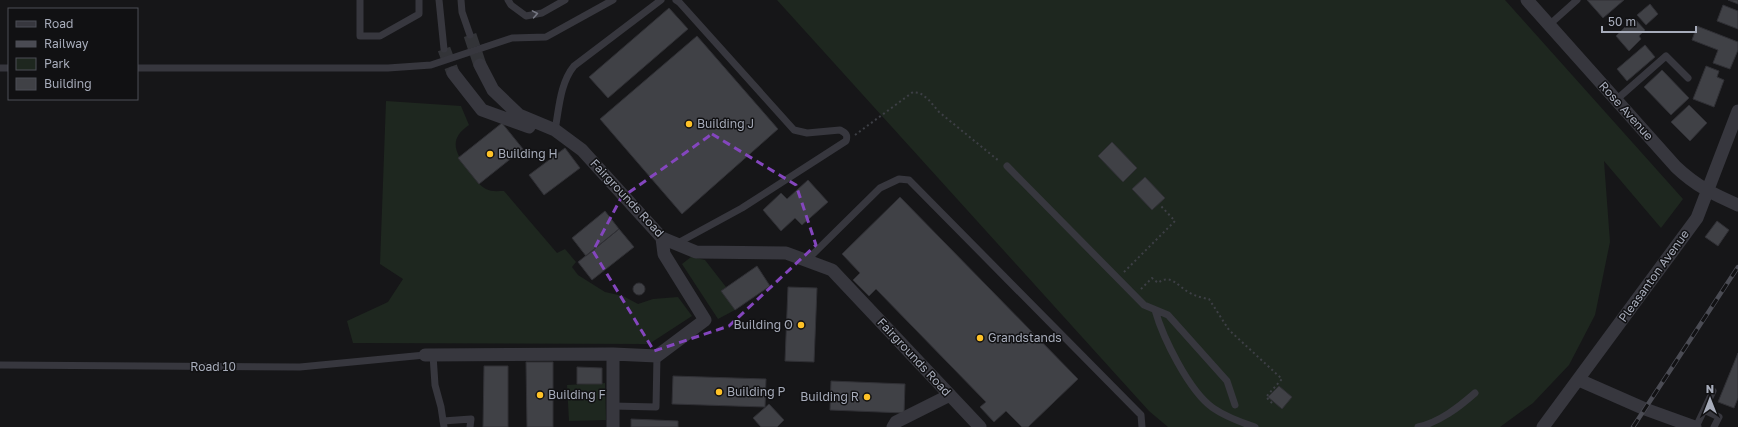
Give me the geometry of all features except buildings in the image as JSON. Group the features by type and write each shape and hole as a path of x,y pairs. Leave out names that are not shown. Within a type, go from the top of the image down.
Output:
{"street":[{"name":"Rose Avenue","path":"1527,0 1676,167 1692,182 1707,192 1738,205"},
{"name":"Fairgrounds Road","path":"480,65 493,90 519,115 555,130 582,150 662,238 696,252 786,253 832,270 980,427"},
{"path":"453,73 482,110 528,127 555,130"},
{"name":"Pleasanton Avenue","path":"1543,427 1579,380 1696,218 1738,111"},
{"path":"429,355 613,354 657,356 705,320 664,254 662,238"},
{"path":"613,354 613,427"},
{"path":"1579,380 1645,409 1695,427"},
{"path":"892,427 896,422 950,395"}],"lane":[{"path":"360,0 360,36 380,36 418,14 418,0"},
{"path":"439,0 444,49"},
{"path":"461,0 462,12 470,34"},
{"path":"508,0 511,5 526,16 542,13 565,0"},
{"path":"138,68 388,68 431,66 512,38 546,37 613,0"},
{"path":"555,130 564,82 568,73 574,66 661,0"},
{"path":"676,0 794,130 807,134 840,130 845,133 847,137 846,141 742,208 676,244"},
{"path":"1549,25 1577,0"},
{"path":"1616,100 1666,56 1688,78"},
{"path":"1007,166 1144,306 1168,316 1227,381 1235,405"},
{"path":"807,260 880,188 900,179 909,180 1140,415 1142,427"},
{"path":"1155,310 1161,332 1202,397 1211,407 1224,415 1255,427"},
{"path":"429,355 443,424 471,419 470,427"},
{"name":"Road 10","path":"0,365 300,368 429,355"},
{"path":"613,406 656,407 657,356"},
{"path":"1695,427 1713,391"},
{"path":"1418,427 1447,414 1475,393"},
{"path":"1704,410 1719,417 1714,427"}],"path":[{"path":"846,141 913,92 920,93 928,99 939,112 1007,166"},
{"path":"1117,278 1175,221 1160,205"},
{"path":"1134,296 1152,278 1158,283 1165,279 1170,279 1192,294 1210,299 1221,319 1232,334 1282,379 1266,397 1274,405"}],"highlighted area":[{"path":"712,134 796,185 816,245 729,326 654,351 593,251 621,198"}],"green space":[{"path":"777,0 1505,0 1683,199 1661,228 1604,161 1610,242 1595,315 1569,365 1533,403 1500,427 1168,427 1149,411"},
{"path":"386,101 461,106 469,125 458,136 456,147 457,153 464,165 476,181 483,187 490,191 504,191 557,253 565,249 576,262 572,267 578,275 605,292 623,296 638,304 653,299 678,297 692,316 649,344 353,343 347,321 388,302 403,279 380,264"},
{"path":"691,257 705,260 726,287 722,291 735,310 718,319 682,264"},
{"path":"605,383 606,420 569,421 567,385"}],"tunnel":[{"path":"470,35 480,65"},
{"path":"444,49 453,73"}],"railway":[{"path":"1633,427 1738,267"}],"place":[{"name":"Building J","path":"689,124"},
{"name":"Building H","path":"490,154"},
{"name":"Building O","path":"801,325"},
{"name":"Grandstands","path":"980,338"},
{"name":"Building P","path":"719,392"},
{"name":"Building F","path":"540,395"},
{"name":"Building R","path":"867,397"}]}
